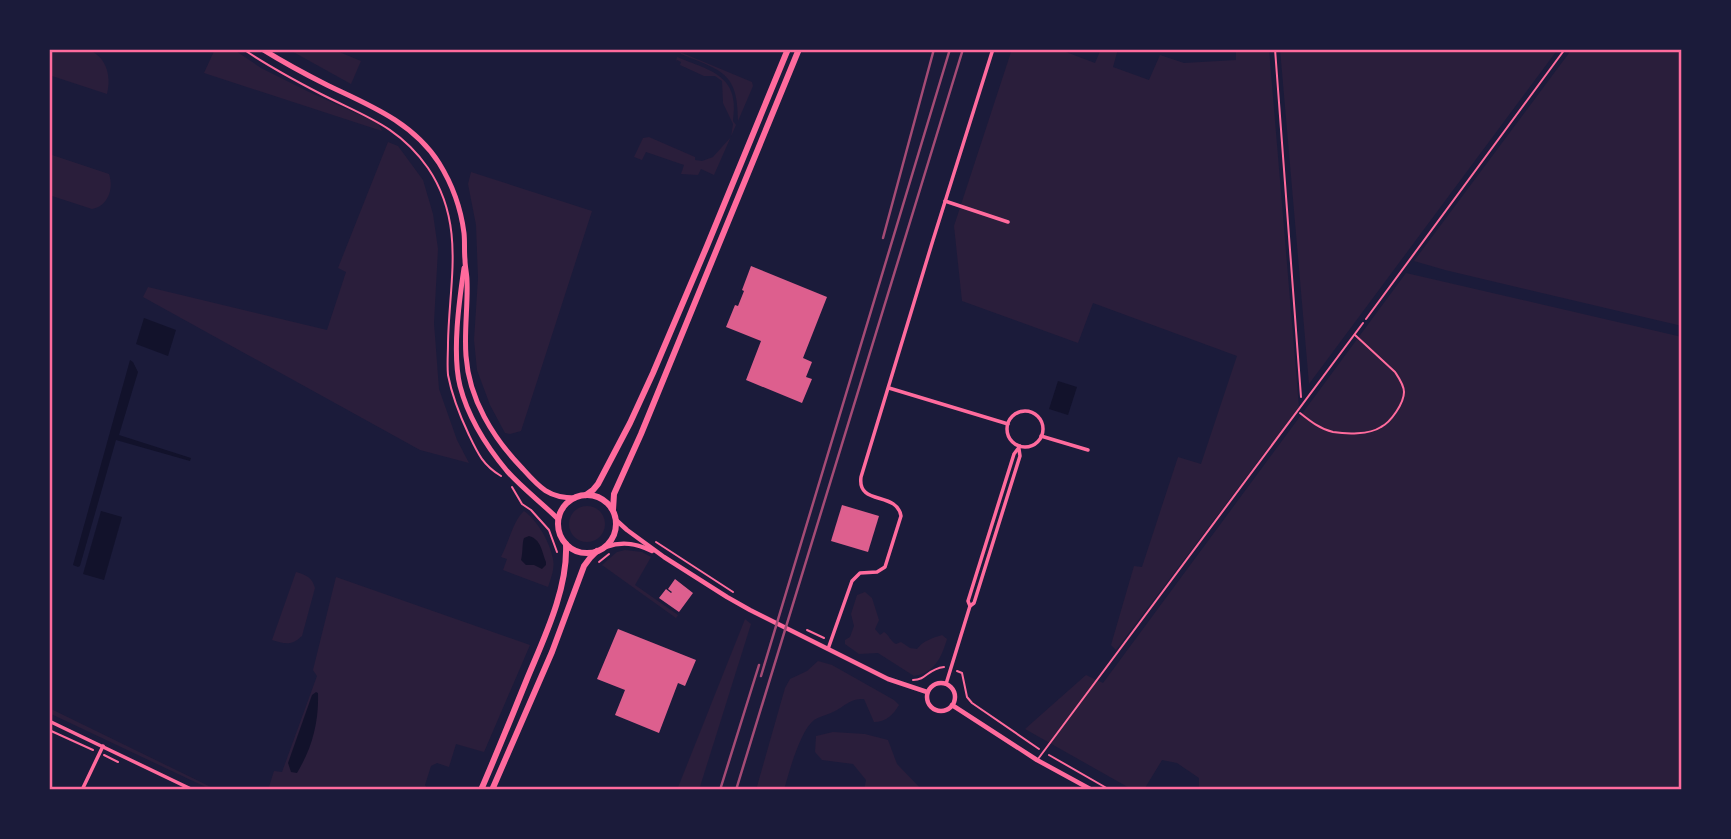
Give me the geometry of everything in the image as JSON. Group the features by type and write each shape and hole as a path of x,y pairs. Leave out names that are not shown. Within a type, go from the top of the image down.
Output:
{"main road":[{"path":"262,49 401,122 439,162 452,187 464,233 467,279 466,356 470,381 483,417 528,475 552,495 566,498 586,495 593,490 631,423 788,49"},
{"path":"612,510 614,494 799,49"},
{"path":"465,261 461,282 457,350 460,385 466,404 482,435 502,463 523,487 558,519"},
{"path":"523,487 528,475"},
{"path":"575,498 561,510 558,519 559,533 573,550 597,551 606,547 612,539 616,520 612,510 601,499 586,495"},
{"path":"481,790 540,649 563,583 566,544"},
{"path":"492,790 552,652 584,566 597,551"}],"street":[{"path":"828,649 852,581 860,573 877,572 885,567 901,516 897,505 866,493 860,482 993,49"},
{"path":"945,201 1007,222"},
{"path":"889,388 1008,424"},
{"path":"946,684 970,606 968,601 1014,454 1019,447 1033,445 1041,436 1042,425 1032,413 1016,413 1008,424 1008,434 1019,447"},
{"path":"1041,436 1088,450"},
{"path":"616,520 664,556 750,610 888,680 927,692"},
{"path":"606,547 631,544 643,546 664,556"},
{"path":"941,682 952,689 955,697 952,705 943,711 935,710 929,704 927,692 933,685 941,682"},
{"path":"952,705 1037,760 1092,790"},
{"path":"49,721 193,790"},
{"path":"82,790 103,746"},
{"path":"177,790 180,784"}],"lane":[{"path":"1037,760 1363,323"},
{"path":"1298,412 1315,425 1340,433 1371,431 1383,427 1395,413 1403,397 1404,389 1400,380 1395,372 1354,334"}],"path":[{"path":"243,49 299,83 392,130 414,150 433,177 447,208 453,236 448,374 459,414"},
{"path":"1275,49 1302,407"},
{"path":"1363,323 1565,49"},
{"path":"545,525 557,552"},
{"path":"654,541 733,592"},
{"path":"914,680 925,677 930,670 944,667"},
{"path":"956,670 962,673 967,696 972,703 1039,749"},
{"path":"49,730 122,764"},
{"path":"1048,755 1110,790"}],"shaded area":[{"path":"80,48 98,55 108,73 107,94 49,75 49,49"},
{"path":"215,49 233,49 261,68 378,123 382,131 204,73"},
{"path":"288,49 332,49 361,61 351,84"},
{"path":"1012,49 1058,49 1095,63 1101,49 1118,49 1113,67 1149,80 1160,55 1184,63 1236,60 1236,49 1269,49 1299,407 1116,650 1111,645 1134,566 1142,567 1178,457 1201,464 1237,356 1093,303 1078,343 962,301 954,226"},
{"path":"1280,49 1558,49 1309,384"},
{"path":"1572,49 1682,49 1682,326 1414,261"},
{"path":"680,52 752,82 753,86 738,121 735,92 731,83 717,70"},
{"path":"677,57 712,71 727,84 732,94 733,121 736,125 731,136 733,124 723,103 722,81 715,76 704,76 680,65 681,62 676,62"},
{"path":"649,137 702,161 713,157 730,138 714,175 701,169 698,175 681,174 684,165 646,152 642,160 634,157 643,138"},
{"path":"388,142 398,146 423,180 433,214 438,249 434,323 439,389 457,440 469,463 420,450 143,297 148,287 327,330 346,272 338,268"},
{"path":"49,154 109,174 110,191 106,201 92,209 49,195"},
{"path":"471,172 592,211 521,431 510,434 505,433 490,405 477,370 474,340 478,278 476,225 468,184"},
{"path":"1406,273 1682,337 1682,790 1199,790 1199,778 1177,763 1162,760 1145,788 1133,790 1025,729 1086,675 1103,683"},
{"path":"144,318 176,330 168,356 136,344"},
{"path":"130,360 138,372 119,435 191,458 190,461 116,440 78,567 73,565"},
{"path":"1058,381 1077,387 1068,415 1049,409"},
{"path":"587,506 600,511 605,524 600,537 587,542 574,537 569,524 574,511"},
{"path":"101,511 122,517 104,580 83,574"},
{"path":"524,511 538,526 551,552 553,566 548,587 503,570 507,559 501,557 514,526"},
{"path":"529,536 539,543 542,550 546,565 542,569 526,565 521,560 524,538"},
{"path":"617,552 642,552 651,557 635,585 678,615 676,618 602,565"},
{"path":"296,572 308,577 315,588 302,636 291,643 272,640"},
{"path":"336,577 530,645 484,752 456,744 449,767 437,763 431,766 425,785 428,790 268,790 274,771 282,772 317,676 313,670"},
{"path":"865,592 872,598 879,620 875,629 880,635 884,632 896,644 901,642 917,649 935,637 942,635 947,639 940,657 932,667 914,676 878,653 859,654 845,644 854,626 851,614 857,595"},
{"path":"745,619 751,624 699,790 677,790"},
{"path":"818,661 832,665 899,705 889,717 878,722 874,722 864,699 851,701 814,720 800,742 784,790 756,790 785,688 790,679 807,671"},
{"path":"316,692 316,724 307,754 297,773 291,772 288,763 312,695"},
{"path":"49,708 217,790 49,713"},
{"path":"833,732 865,734 888,740 897,764 922,790 864,790 866,780 853,764 822,760 815,752 816,736"}],"building":[{"path":"751,266 827,297 803,358 812,362 806,377 812,379 802,403 746,380 761,341 726,327 735,305 738,306"},
{"path":"842,505 879,516 868,552 831,541"},
{"path":"675,579 693,593 679,612 659,598 666,589 672,592 668,589"},
{"path":"618,629 696,660 685,686 678,683 659,733 615,715 625,690 597,679"}],"railway":[{"path":"883,238 934,49"},
{"path":"761,676 950,49"},
{"path":"736,790 963,49"},
{"path":"720,790 759,665"}]}
